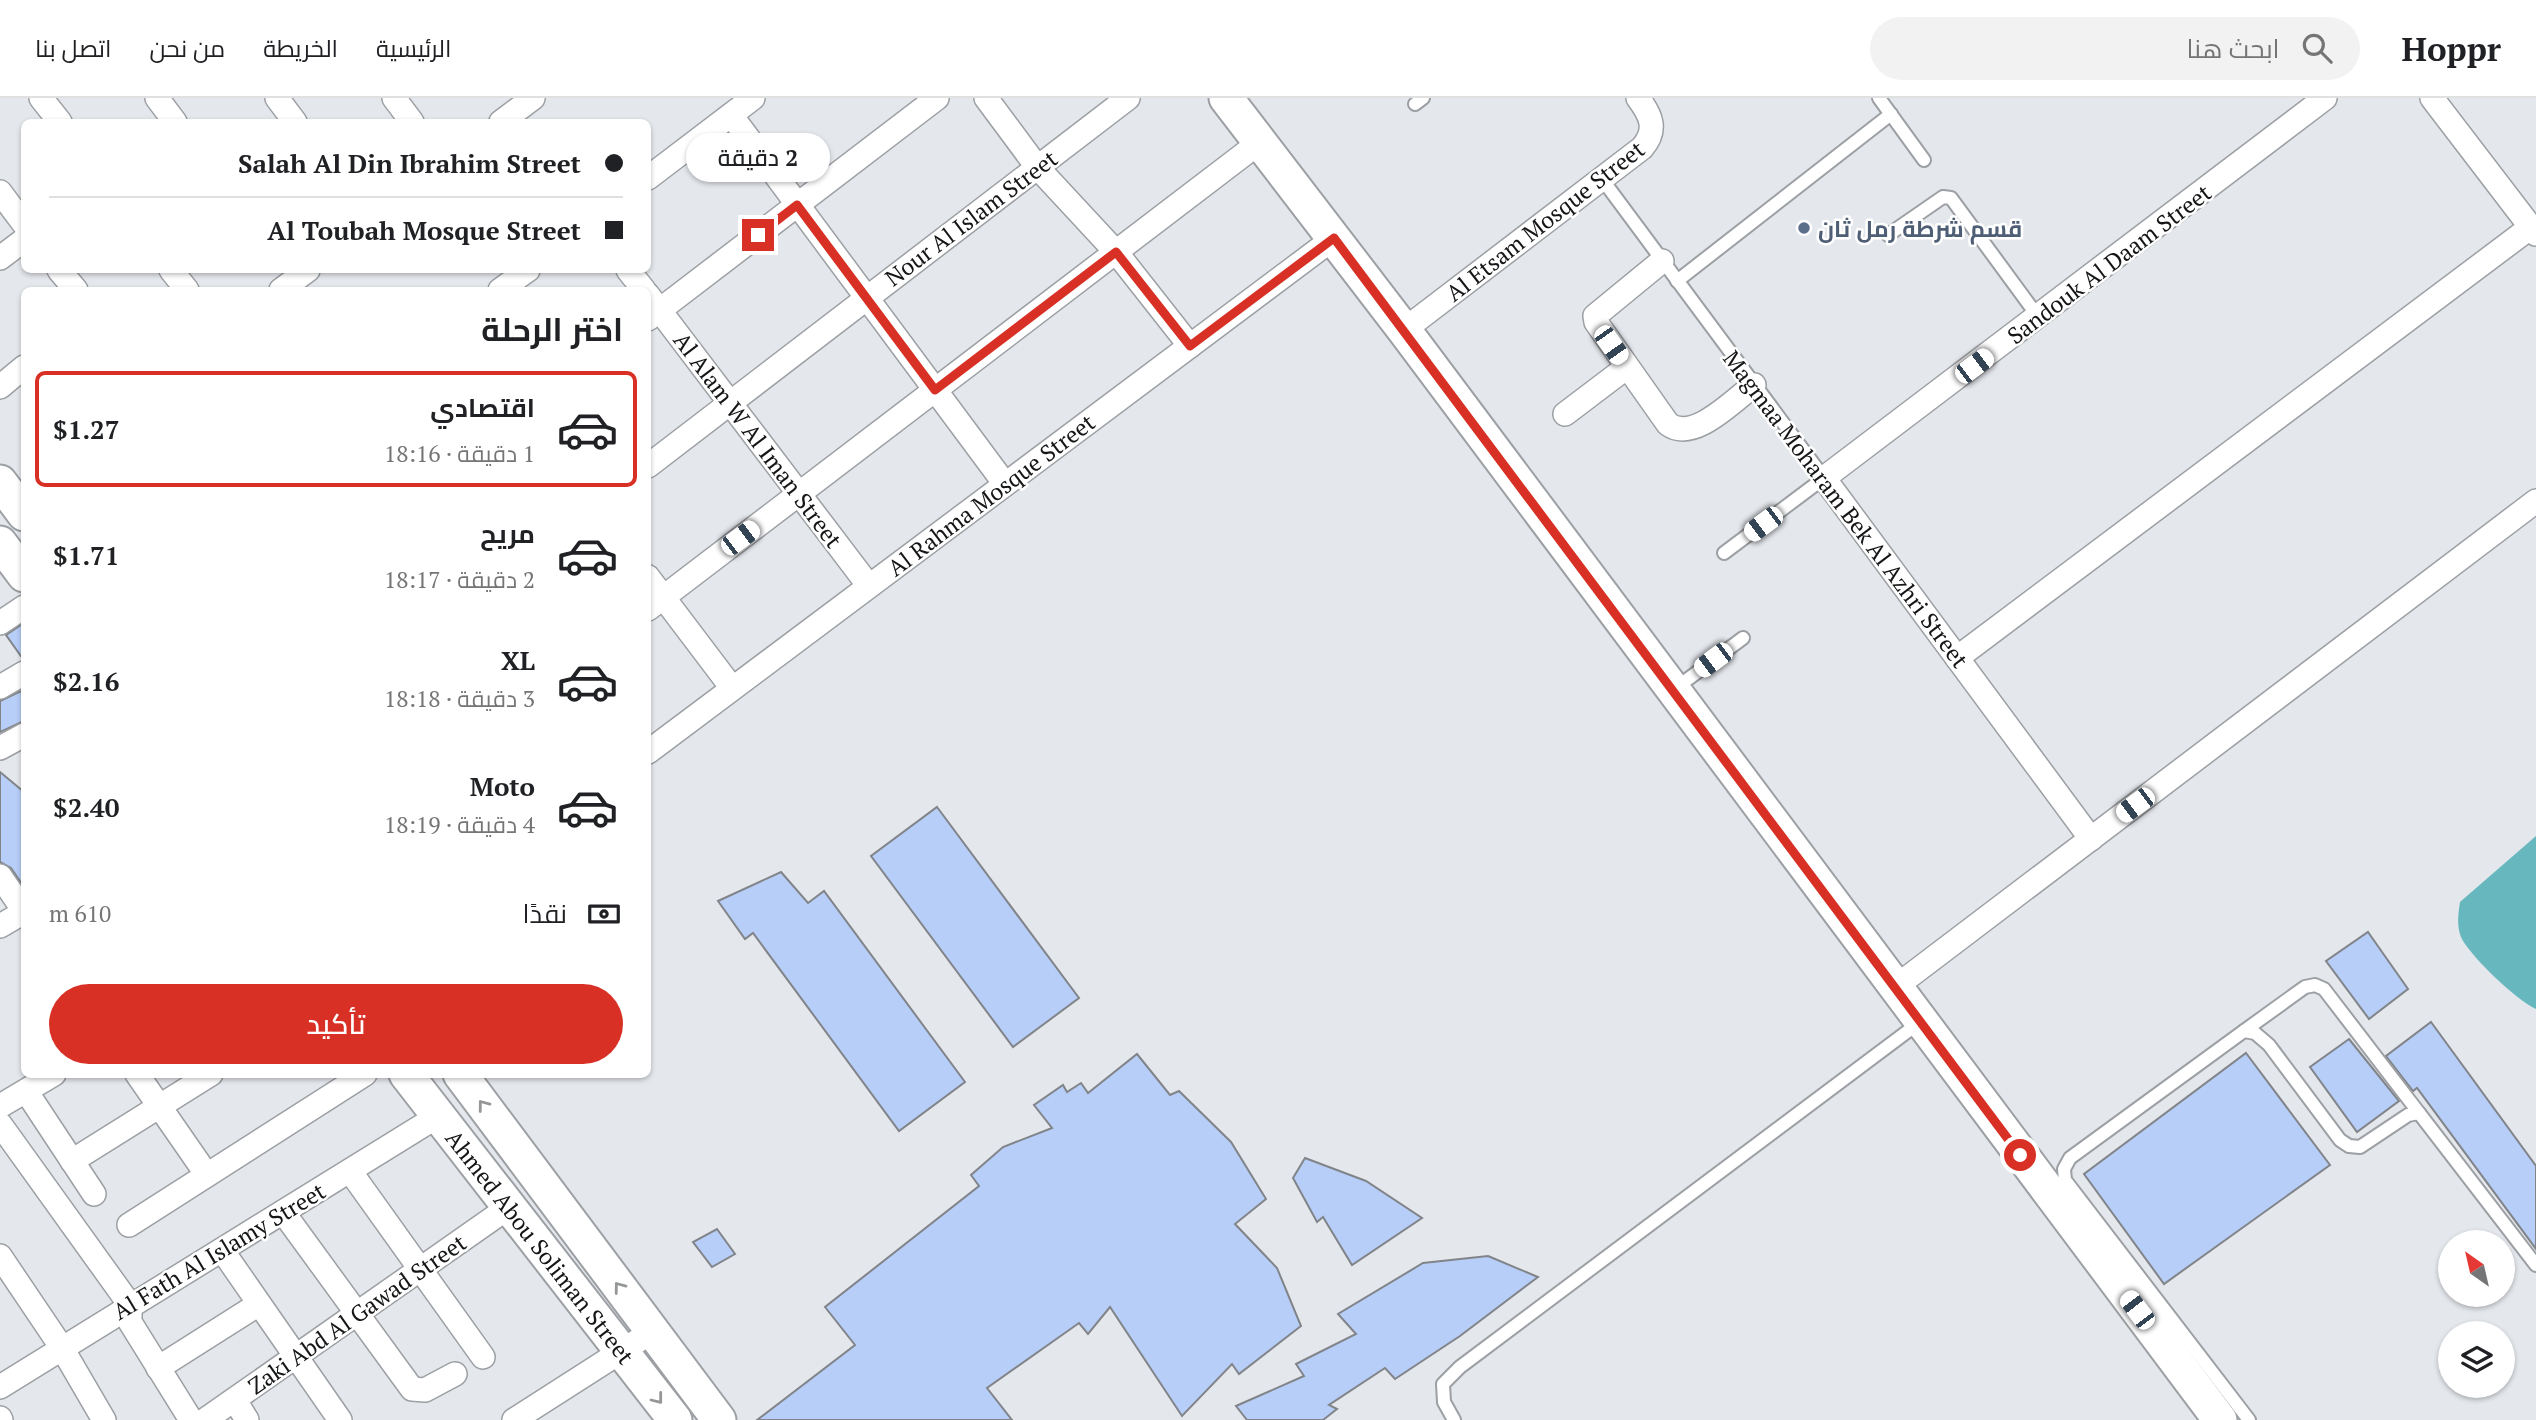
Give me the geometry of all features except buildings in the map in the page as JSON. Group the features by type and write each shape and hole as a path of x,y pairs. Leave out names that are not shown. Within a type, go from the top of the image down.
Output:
{"street":[{"path":"41,98 58,119"},
{"path":"157,98 172,119"},
{"path":"276,98 293,119"},
{"path":"394,98 410,119"},
{"path":"651,308 797,205 937,98"},
{"path":"986,98 1038,168 1116,252 1190,346"},
{"name":"Nour Al Islam Street","path":"651,464 1128,98"},
{"path":"1226,98 1404,330 1894,988 2221,1420"},
{"name":"Al Etsam Mosque Street","path":"1404,330 1642,148 1651,134 1651,117 1639,98"},
{"name":"Sandouk Al Daam Street","path":"1824,478 2039,318 2325,98"},
{"path":"1957,658 2533,230 2432,98"},
{"path":"651,176 743,103 797,205 1005,484"},
{"path":"732,688 655,603 1260,142"},
{"path":"0,192 21,220"},
{"name":"Al Rahma Mosque Street","path":"651,749 1334,238"},
{"path":"0,258 21,242"},
{"path":"1662,261 1595,316 1596,322 1668,424 1680,431 1694,429 1754,385"},
{"path":"61,273 73,287"},
{"path":"173,273 185,287"},
{"path":"504,287 522,273"},
{"path":"630,273 642,287"},
{"name":"Al Alam W Al Iman Street","path":"651,308 730,404 869,586"},
{"path":"1565,414 1627,367"},
{"path":"0,387 21,370"},
{"name":"Magmaa Moharam Bek Al Azhri Street","path":"1824,478 2091,839"},
{"path":"1894,988 2536,502"},
{"path":"1,545 21,571"},
{"path":"0,623 21,609"},
{"path":"0,687 21,675"},
{"path":"0,748 21,737"},
{"path":"0,876 21,907"},
{"path":"0,926 21,913"},
{"path":"0,1105 47,1078"},
{"path":"141,1078 207,1175"},
{"path":"72,1161 205,1078"},
{"path":"129,1225 359,1078"},
{"name":"Ahmed Abou Soliman Street","path":"409,1078 675,1420"},
{"name":"Ahmed Abou Soliman Street","path":"463,1078 719,1420"},
{"path":"26,1091 94,1194"},
{"name":"Al Fath Al Islamy Street","path":"0,1387 438,1116"},
{"path":"0,1124 130,1305 130,1322 191,1420"},
{"path":"350,1171 483,1357"},
{"name":"Zaki Abd Al Gawad Street","path":"205,1420 509,1207"},
{"path":"283,1212 412,1389 425,1390 455,1374"},
{"path":"222,1250 340,1420"},
{"path":"0,1255 62,1348 104,1420"},
{"path":"158,1368 259,1304"},
{"path":"514,1420 653,1331"},
{"path":"235,1400 247,1420"}],"lane":[{"path":"1879,98 1924,160"},
{"path":"1677,281 1891,114"},
{"name":"Magmaa Moharam Bek Al Azhri Street","path":"1602,179 1824,478"},
{"path":"1888,235 1943,197 1951,198 2039,318"},
{"path":"1724,553 1824,478"},
{"path":"1672,690 1743,638"},
{"path":"2249,1420 2065,1180 2064,1169 2070,1158 2305,987 2315,985 2324,989 2536,1265"},
{"path":"1454,1420 1444,1402 1443,1384 1460,1367 1920,1022"},
{"path":"2244,1031 2255,1033 2269,1045 2340,1140 2349,1146 2360,1147 2407,1115 2419,1113"}],"water":[{"path":"2536,836 2536,1009 2507,989 2477,958 2463,941 2458,922 2460,902"}],"place":[{"name":"قسم شرطة رمل ثان","path":"1804,228"}],"route":[{"path":"758,235 797,205 935,390 1116,252 1190,346 1334,238 2020,1155"}]}
